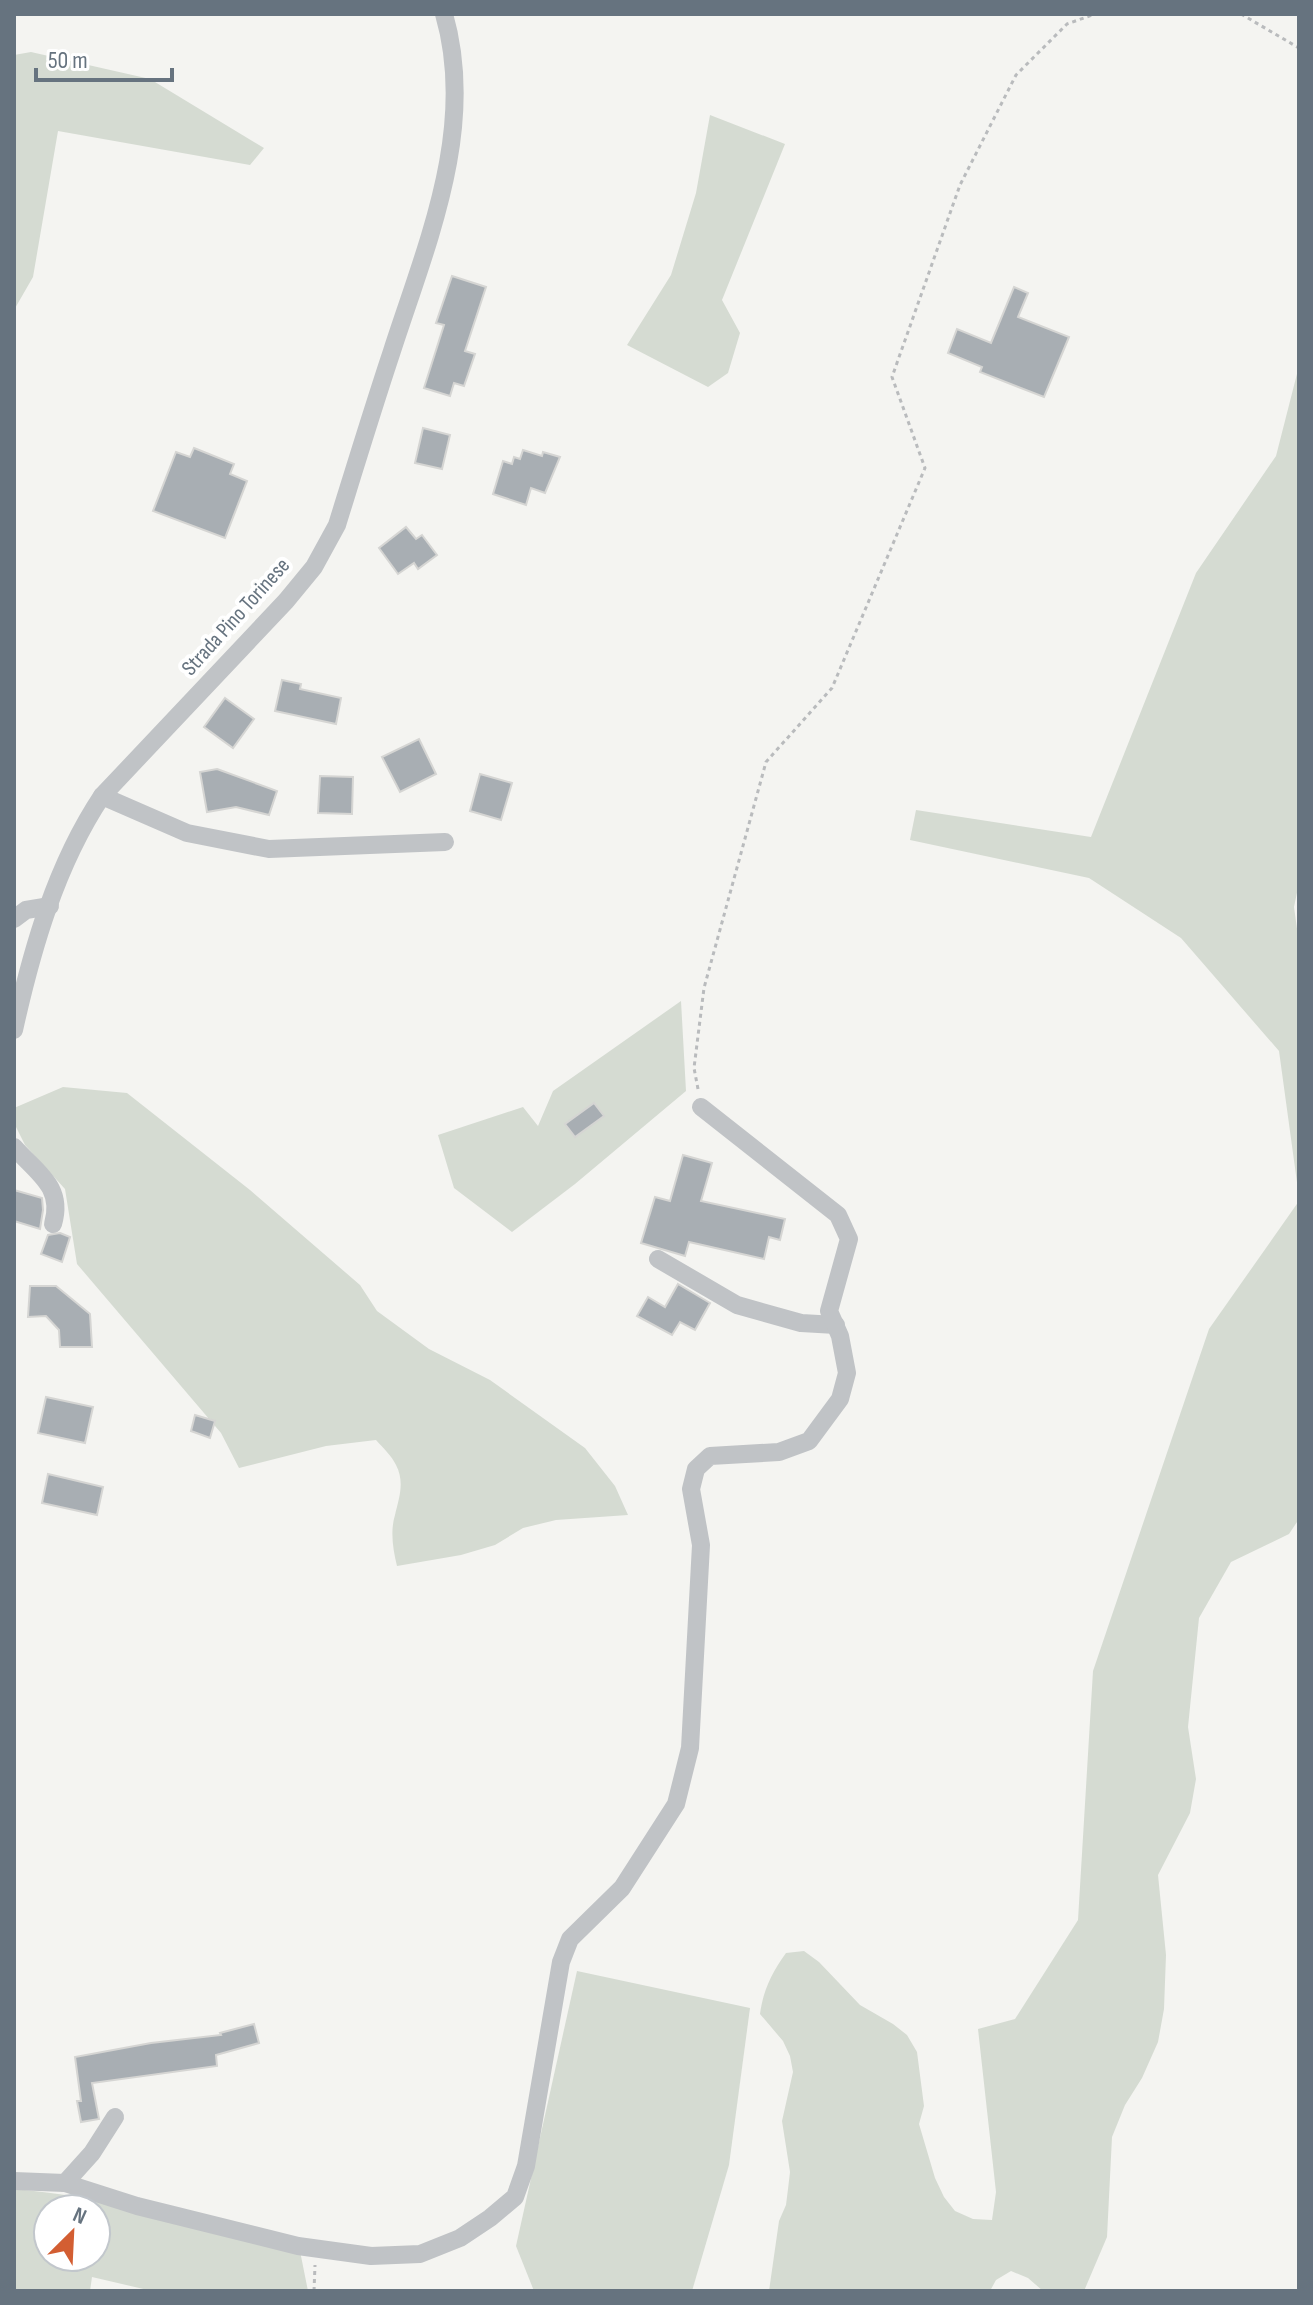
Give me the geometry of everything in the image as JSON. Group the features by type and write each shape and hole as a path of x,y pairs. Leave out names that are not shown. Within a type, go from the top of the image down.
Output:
{"street":[{"name":"Strada Pino Torinese","path":"14,1030 56,884 79,829 102,796 286,601 314,567 337,525 439,211 451,140 456,72 444,14"},
{"path":"102,796 187,833 269,849 445,842"},
{"path":"14,919 26,910 50,906"},
{"path":"14,2181 65,2183 137,2206 316,2249 371,2256 420,2254 460,2238 515,2197 526,2166 561,1962 570,1939 622,1888 676,1804 690,1748 701,1545 691,1489 696,1469 710,1456 779,1452 809,1441 840,1399 847,1373 840,1336 829,1311 849,1239 838,1215 701,1107"},
{"path":"14,1147 54,1189 58,1210 53,1224"},
{"path":"658,1259 737,1305 801,1323 836,1325"},
{"path":"65,2183 92,2153 115,2117"}],"path":[{"path":"701,1107 694,1068 704,988 766,762 832,688 925,468 892,377 960,185 1016,75 1067,24 1095,14"},
{"path":"1241,14 1299,48"},
{"path":"314,2291 316,2249"}],"shaded area":[{"path":"31,52 150,79 264,148 250,165 58,131 33,277 14,310 14,55"},
{"path":"710,115 785,144 722,300 740,333 728,373 708,387 627,345 671,275 696,193"},
{"path":"1299,366 1299,883 1294,907 1299,943 1299,1197 1279,1051 1181,938 1089,878 910,840 916,810 1091,837 1196,573 1276,456"},
{"path":"681,1001 686,1091 575,1184 512,1232 454,1188 438,1135 523,1107 538,1126 553,1091"},
{"path":"63,1087 127,1093 250,1190 360,1285 377,1311 429,1349 490,1380 585,1448 615,1486 628,1515 556,1520 523,1528 495,1545 461,1555 397,1566 392,1534 400,1490 399,1471 376,1440 326,1446 239,1468 221,1433 77,1264 65,1189 25,1145 14,1123 14,1108"},
{"path":"1299,1201 1299,1519 1289,1534 1231,1562 1199,1618 1188,1727 1196,1779 1190,1813 1158,1875 1166,1955 1164,2009 1158,2042 1112,2137 1107,2237 1084,2291 1043,2291 1028,2278 1011,2271 996,2280 990,2291 769,2291 790,2172 782,2121 793,2072 783,2041 760,2014 769,1982 786,1953 804,1951 819,1962 860,2005 907,2035 917,2052 924,2106 919,2124 935,2178 955,2211 973,2219 992,2220 996,2192 978,2029 1015,2019 1078,1920 1093,1671 1209,1329"},
{"path":"577,1971 750,2008 729,2165 692,2291 534,2291 516,2246"},
{"path":"14,2189 50,2193 32,2193 32,2273 112,2273 112,2203 300,2251 308,2291 152,2291 92,2277 90,2291 14,2291"}],"building":[{"path":"452,276 486,287 465,351 475,354 464,386 454,383 450,396 424,388 444,325 436,323"},
{"path":"1014,287 1028,293 1018,317 1069,337 1044,397 980,372 982,367 948,353 957,329 991,343"},
{"path":"423,428 450,435 442,469 415,463"},
{"path":"194,448 234,464 230,474 247,481 225,538 153,511 176,452 190,457"},
{"path":"523,450 560,457 545,493 531,488 526,505 493,494 503,461 512,464 514,457 520,459"},
{"path":"406,527 416,539 422,535 437,555 418,569 414,563 398,574 379,548"},
{"path":"282,680 301,684 300,689 341,698 336,724 275,711"},
{"path":"225,698 254,719 233,748 204,727"},
{"path":"419,739 436,774 400,792 382,757"},
{"path":"217,769 277,791 269,815 236,807 207,812 200,772"},
{"path":"480,774 512,783 501,820 470,811"},
{"path":"320,776 353,777 352,814 318,813"},
{"path":"594,1103 604,1116 575,1137 565,1124"},
{"path":"683,1155 712,1163 701,1201 785,1219 780,1240 769,1237 764,1259 689,1242 685,1256 641,1243 655,1197 670,1201"},
{"path":"14,1190 42,1198 40,1229 14,1221"},
{"path":"60,1233 70,1237 62,1262 41,1254 48,1235"},
{"path":"678,1284 710,1303 695,1330 680,1322 672,1335 637,1316 648,1297 665,1307"},
{"path":"30,1286 56,1286 90,1314 92,1347 60,1347 59,1330 46,1316 28,1317"},
{"path":"46,1397 93,1407 85,1443 38,1433"},
{"path":"195,1415 215,1421 210,1438 191,1431"},
{"path":"48,1474 103,1487 97,1515 42,1503"},
{"path":"254,2024 259,2043 216,2055 217,2066 92,2083 99,2119 81,2122 75,2057 151,2043 221,2035"}]}
